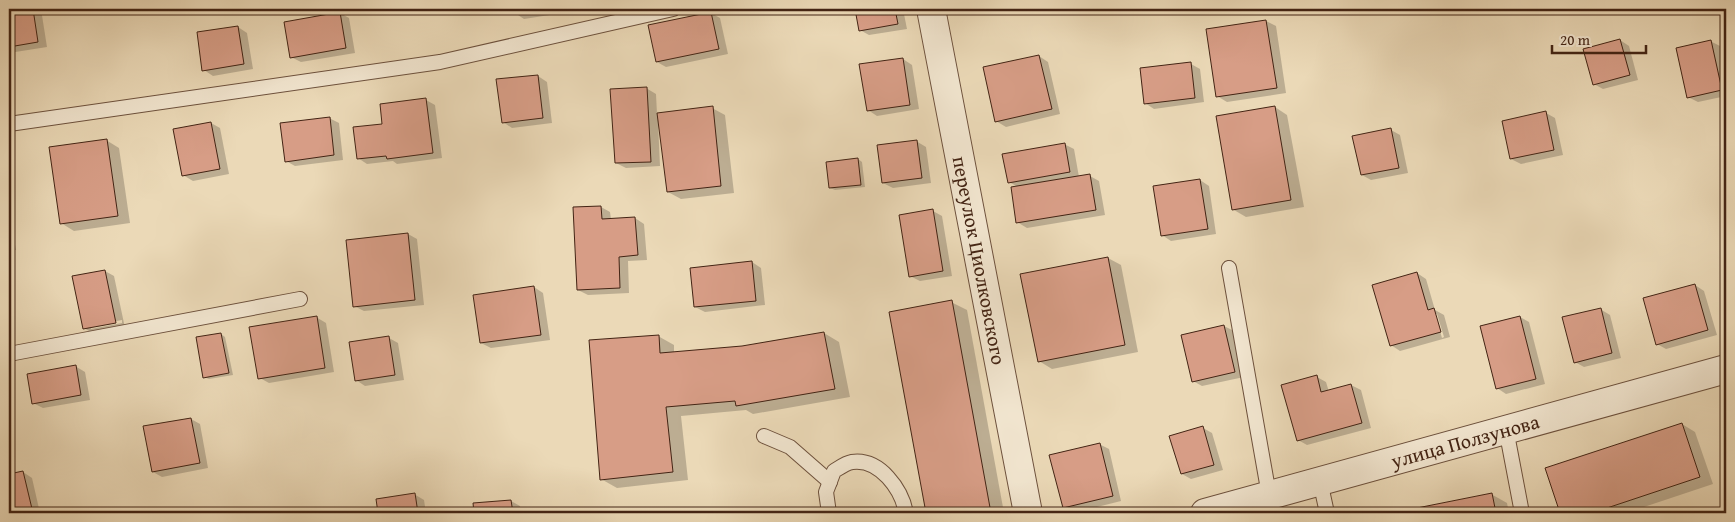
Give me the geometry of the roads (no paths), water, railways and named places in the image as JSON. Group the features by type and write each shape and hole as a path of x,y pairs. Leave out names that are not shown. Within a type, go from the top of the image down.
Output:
{"street":[{"name":"переулок Циолковского","path":"931,9 1028,513"},
{"name":"улица Ползунова","path":"1205,513 1726,369"}],"lane":[{"path":"9,124 440,62 674,9"},
{"path":"1229,268 1269,495"},
{"path":"9,354 300,299"},
{"path":"1506,429 1522,513"},
{"path":"764,436 790,447 830,482"},
{"path":"829,513 826,492 834,471 852,462 872,466 892,481 904,504 906,513"},
{"path":"1320,481 1327,513"}]}
